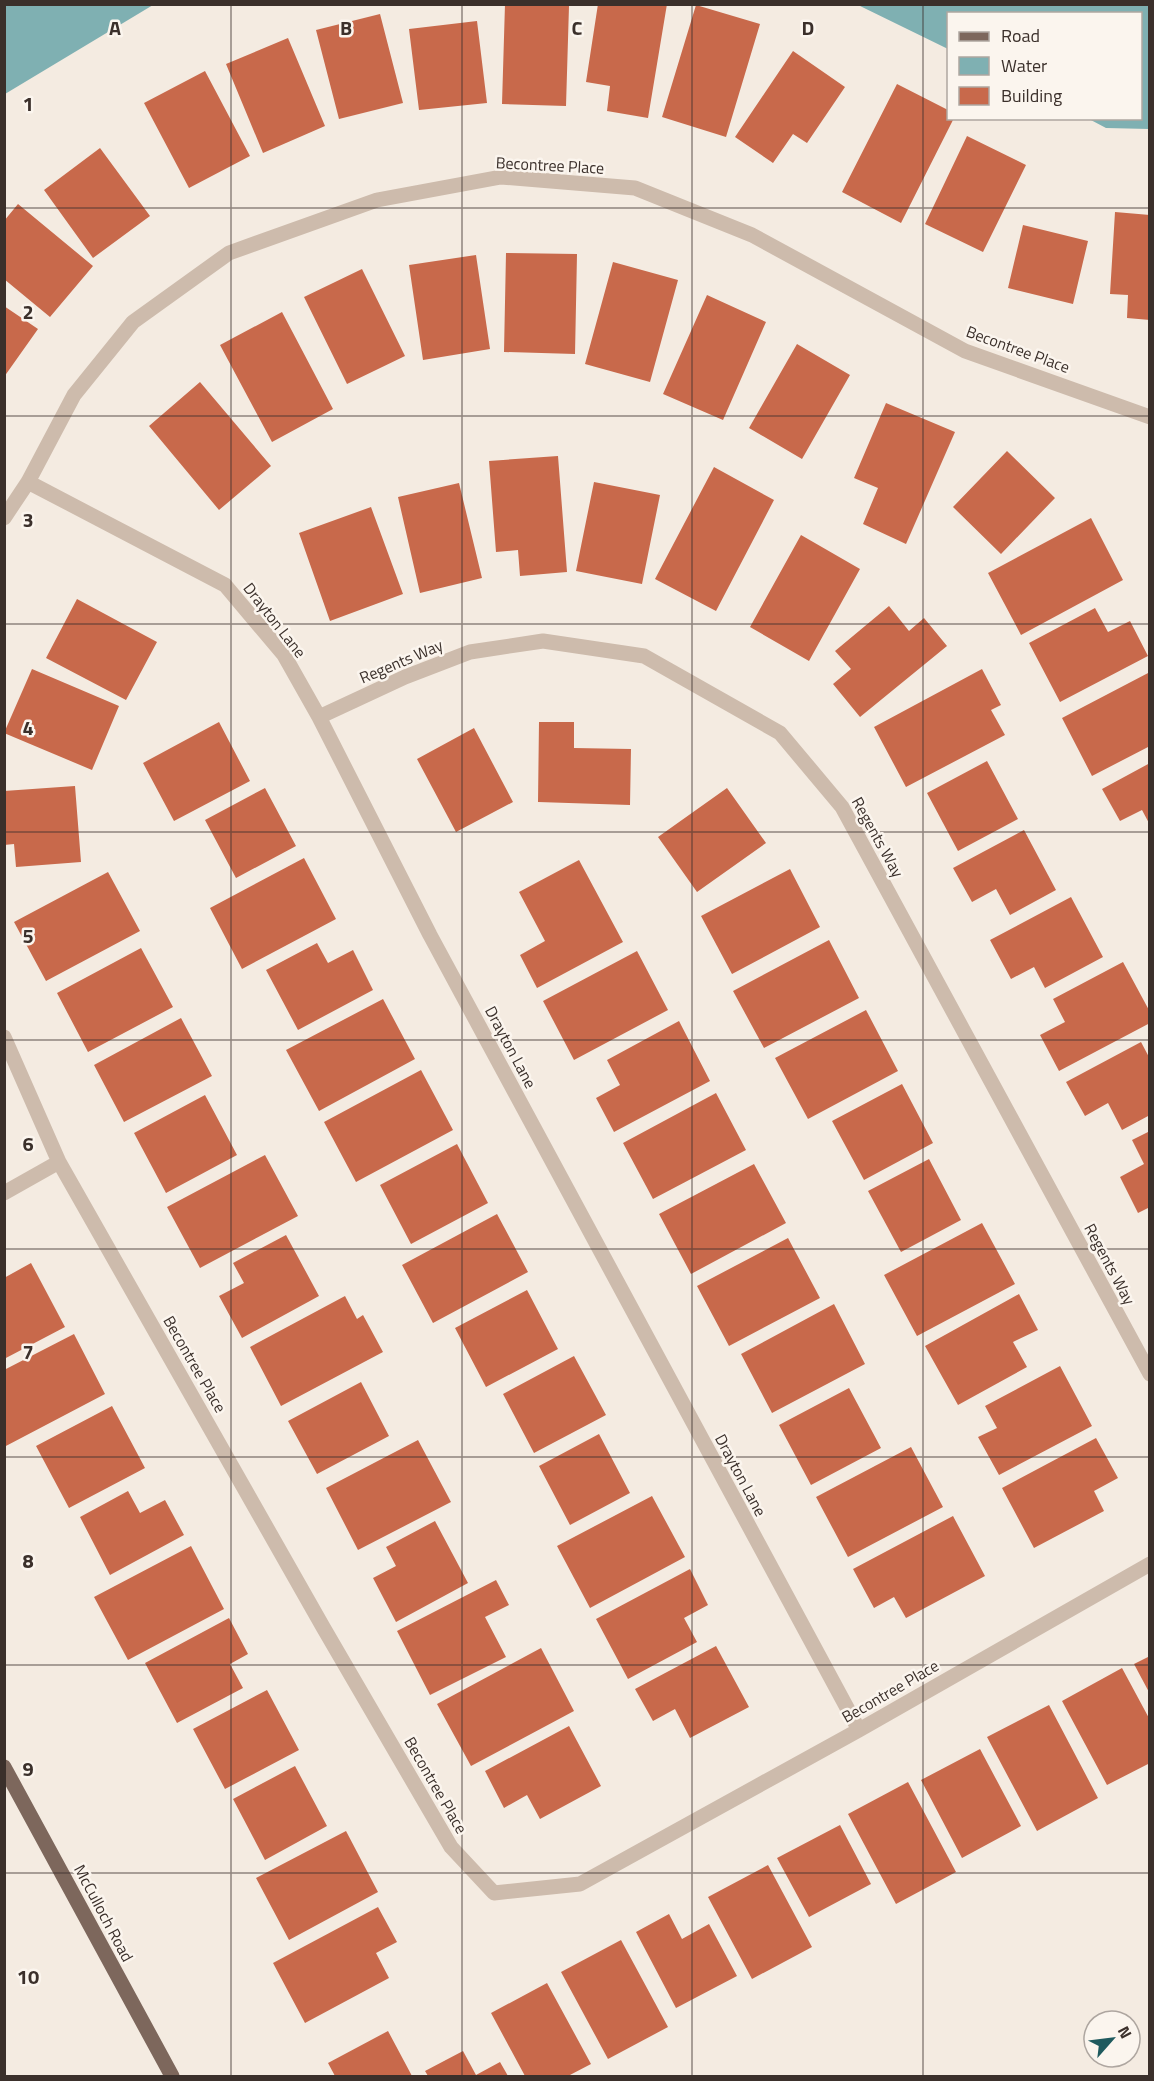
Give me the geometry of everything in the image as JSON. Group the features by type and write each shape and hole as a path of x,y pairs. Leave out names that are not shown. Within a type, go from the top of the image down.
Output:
{"main road":[{"name":"McCulloch Road","path":"4,1767 172,2076"}],"street":[{"name":"Becontree Place","path":"4,518 28,482 74,394 133,322 229,253 377,200 501,177 635,188 752,235 965,351 1149,416"},
{"name":"Drayton Lane","path":"28,482 225,585 284,655 319,717 430,935 859,1730"},
{"name":"Regents Way","path":"319,717 405,676 470,652 543,640 644,656 780,733 842,807 1149,1374"},
{"name":"Becontree Place","path":"4,1037 59,1162 323,1627 451,1847 494,1893 580,1884 859,1730 1149,1564"},
{"path":"4,1193 59,1162"}],"water":[{"path":"5,4 153,4 153,5 5,94"},
{"path":"858,5 1149,5 1149,129 1106,128 1091,120 1142,120 1142,12 947,12 947,49"}],"building":[{"path":"505,4 569,6 566,106 502,104"},
{"path":"598,4 667,4 648,118 607,111 610,86 586,82"},
{"path":"696,5 760,24 726,137 662,117"},
{"path":"380,14 403,103 339,119 316,30"},
{"path":"477,21 487,103 419,110 409,29"},
{"path":"288,38 325,126 263,153 226,64"},
{"path":"793,51 845,87 807,143 793,134 773,163 735,137"},
{"path":"205,71 250,156 189,188 144,103"},
{"path":"897,84 947,109 947,120 953,120 901,223 842,192"},
{"path":"967,136 1026,165 983,252 925,224"},
{"path":"100,148 150,216 93,258 44,190"},
{"path":"18,204 93,266 50,317 4,279 4,221"},
{"path":"1115,212 1150,215 1150,320 1127,318 1128,295 1110,294"},
{"path":"1023,225 1088,241 1073,304 1008,288"},
{"path":"506,253 577,254 575,354 504,352"},
{"path":"476,255 490,349 423,360 409,265"},
{"path":"613,262 678,280 650,382 585,364"},
{"path":"362,269 405,356 347,384 304,297"},
{"path":"707,295 766,322 723,420 663,394"},
{"path":"4,306 38,329 4,377"},
{"path":"282,312 333,409 272,442 220,345"},
{"path":"797,344 850,375 802,459 749,428"},
{"path":"200,382 271,466 219,510 149,426"},
{"path":"886,403 955,432 906,544 863,524 878,488 854,478"},
{"path":"1007,451 1055,498 1001,554 953,507"},
{"path":"558,456 567,572 520,576 518,550 496,552 489,461"},
{"path":"714,467 774,500 716,611 655,579"},
{"path":"594,482 660,495 642,584 576,571"},
{"path":"459,483 482,578 420,593 398,497"},
{"path":"371,507 403,594 330,621 299,533"},
{"path":"1091,518 1123,580 1021,635 988,573"},
{"path":"801,535 860,569 809,661 750,627"},
{"path":"77,599 157,642 126,700 46,658"},
{"path":"889,606 909,631 924,618 947,646 860,717 833,684 851,669 835,651"},
{"path":"1095,608 1108,632 1130,621 1148,656 1060,702 1029,643"},
{"path":"32,669 119,706 92,770 4,733"},
{"path":"982,669 1001,705 991,710 1005,735 906,787 874,727"},
{"path":"1150,672 1150,746 1092,776 1062,718"},
{"path":"219,722 250,781 174,821 143,763"},
{"path":"539,722 574,722 574,748 631,749 630,805 538,802"},
{"path":"474,728 513,802 456,832 417,759"},
{"path":"987,761 1018,819 958,851 927,793"},
{"path":"1150,763 1150,825 1142,810 1120,821 1102,789"},
{"path":"75,786 81,862 16,867 14,844 4,845 4,791"},
{"path":"265,788 296,846 236,878 205,820"},
{"path":"727,788 766,843 697,892 658,837"},
{"path":"1024,830 1056,890 1010,915 996,889 972,902 953,868"},
{"path":"304,858 336,919 242,969 210,908"},
{"path":"579,860 623,942 537,988 520,955 545,941 519,892"},
{"path":"790,869 820,927 732,974 701,916"},
{"path":"108,872 140,931 46,981 14,922"},
{"path":"1071,897 1103,957 1045,988 1034,967 1011,979 990,940"},
{"path":"829,940 859,998 764,1048 733,991"},
{"path":"317,943 328,963 353,950 373,990 298,1030 266,970"},
{"path":"141,948 173,1007 88,1052 57,993"},
{"path":"637,951 668,1010 574,1060 543,1001"},
{"path":"1123,962 1150,1012 1150,1023 1059,1071 1040,1035 1065,1022 1053,999"},
{"path":"383,999 415,1059 319,1111 286,1050"},
{"path":"866,1010 898,1071 808,1119 775,1058"},
{"path":"181,1018 212,1076 124,1122 94,1065"},
{"path":"679,1021 710,1081 614,1132 596,1098 620,1085 607,1060"},
{"path":"1141,1042 1150,1059 1150,1115 1122,1130 1108,1103 1085,1116 1066,1082"},
{"path":"421,1070 453,1130 356,1182 324,1122"},
{"path":"902,1084 933,1143 864,1180 832,1121"},
{"path":"716,1093 746,1150 653,1199 623,1143"},
{"path":"205,1095 237,1155 166,1193 134,1133"},
{"path":"1150,1131 1150,1207 1138,1213 1120,1177 1144,1164 1132,1140"},
{"path":"457,1144 488,1203 411,1244 380,1185"},
{"path":"265,1155 298,1216 200,1268 167,1207"},
{"path":"929,1159 961,1220 901,1252 868,1191"},
{"path":"754,1164 786,1223 691,1274 659,1214"},
{"path":"497,1214 528,1272 433,1323 402,1265"},
{"path":"982,1223 1015,1284 917,1336 884,1275"},
{"path":"286,1235 319,1296 242,1338 219,1296 244,1283 233,1263"},
{"path":"788,1238 820,1298 729,1346 697,1286"},
{"path":"31,1263 65,1327 4,1359 4,1278"},
{"path":"527,1290 558,1349 486,1387 455,1328"},
{"path":"1019,1294 1038,1330 1013,1342 1027,1367 958,1405 925,1346"},
{"path":"345,1296 357,1319 363,1315 383,1352 281,1406 250,1347"},
{"path":"834,1304 865,1364 772,1413 741,1354"},
{"path":"74,1334 105,1394 4,1447 4,1370"},
{"path":"574,1356 606,1415 534,1453 503,1394"},
{"path":"1060,1366 1092,1426 999,1475 978,1437 997,1428 985,1406"},
{"path":"361,1382 389,1436 317,1474 288,1421"},
{"path":"849,1388 881,1448 811,1485 779,1425"},
{"path":"112,1406 145,1468 69,1508 36,1446"},
{"path":"599,1434 630,1493 570,1525 539,1466"},
{"path":"1096,1438 1118,1478 1094,1491 1104,1511 1034,1548 1002,1488"},
{"path":"418,1440 451,1502 358,1550 326,1488"},
{"path":"911,1447 943,1507 848,1557 816,1497"},
{"path":"128,1491 140,1513 165,1500 184,1535 110,1575 80,1517"},
{"path":"652,1496 685,1557 590,1608 557,1546"},
{"path":"953,1516 985,1576 906,1618 894,1597 874,1608 853,1569"},
{"path":"435,1521 468,1583 396,1622 373,1578 396,1566 386,1547"},
{"path":"191,1546 224,1609 128,1660 94,1597"},
{"path":"690,1569 708,1605 684,1618 697,1642 628,1679 596,1619"},
{"path":"496,1580 509,1605 485,1617 506,1657 430,1695 397,1631"},
{"path":"229,1618 248,1654 230,1664 243,1688 177,1723 145,1663"},
{"path":"716,1646 749,1707 690,1738 675,1709 653,1721 635,1689"},
{"path":"541,1648 574,1711 471,1766 437,1704"},
{"path":"1150,1656 1150,1694 1134,1664"},
{"path":"1122,1668 1150,1720 1150,1763 1107,1785 1062,1701"},
{"path":"267,1690 299,1750 225,1789 193,1729"},
{"path":"1049,1705 1098,1798 1037,1831 987,1737"},
{"path":"569,1726 601,1786 540,1819 527,1795 504,1808 485,1771"},
{"path":"980,1749 1021,1826 962,1858 921,1780"},
{"path":"295,1766 327,1826 265,1860 233,1799"},
{"path":"908,1782 956,1872 896,1904 848,1814"},
{"path":"840,1825 871,1884 809,1917 777,1858"},
{"path":"346,1831 378,1892 289,1940 256,1878"},
{"path":"768,1865 812,1947 752,1979 708,1897"},
{"path":"378,1907 397,1942 376,1953 389,1978 305,2023 273,1963"},
{"path":"669,1914 682,1939 709,1924 737,1976 676,2008 636,1932"},
{"path":"621,1940 668,2027 608,2059 561,1972"},
{"path":"547,1983 591,2064 568,2076 525,2076 491,2013"},
{"path":"388,2031 412,2076 335,2076 328,2063"},
{"path":"463,2051 476,2075 500,2062 508,2076 428,2076 425,2071"}]}
